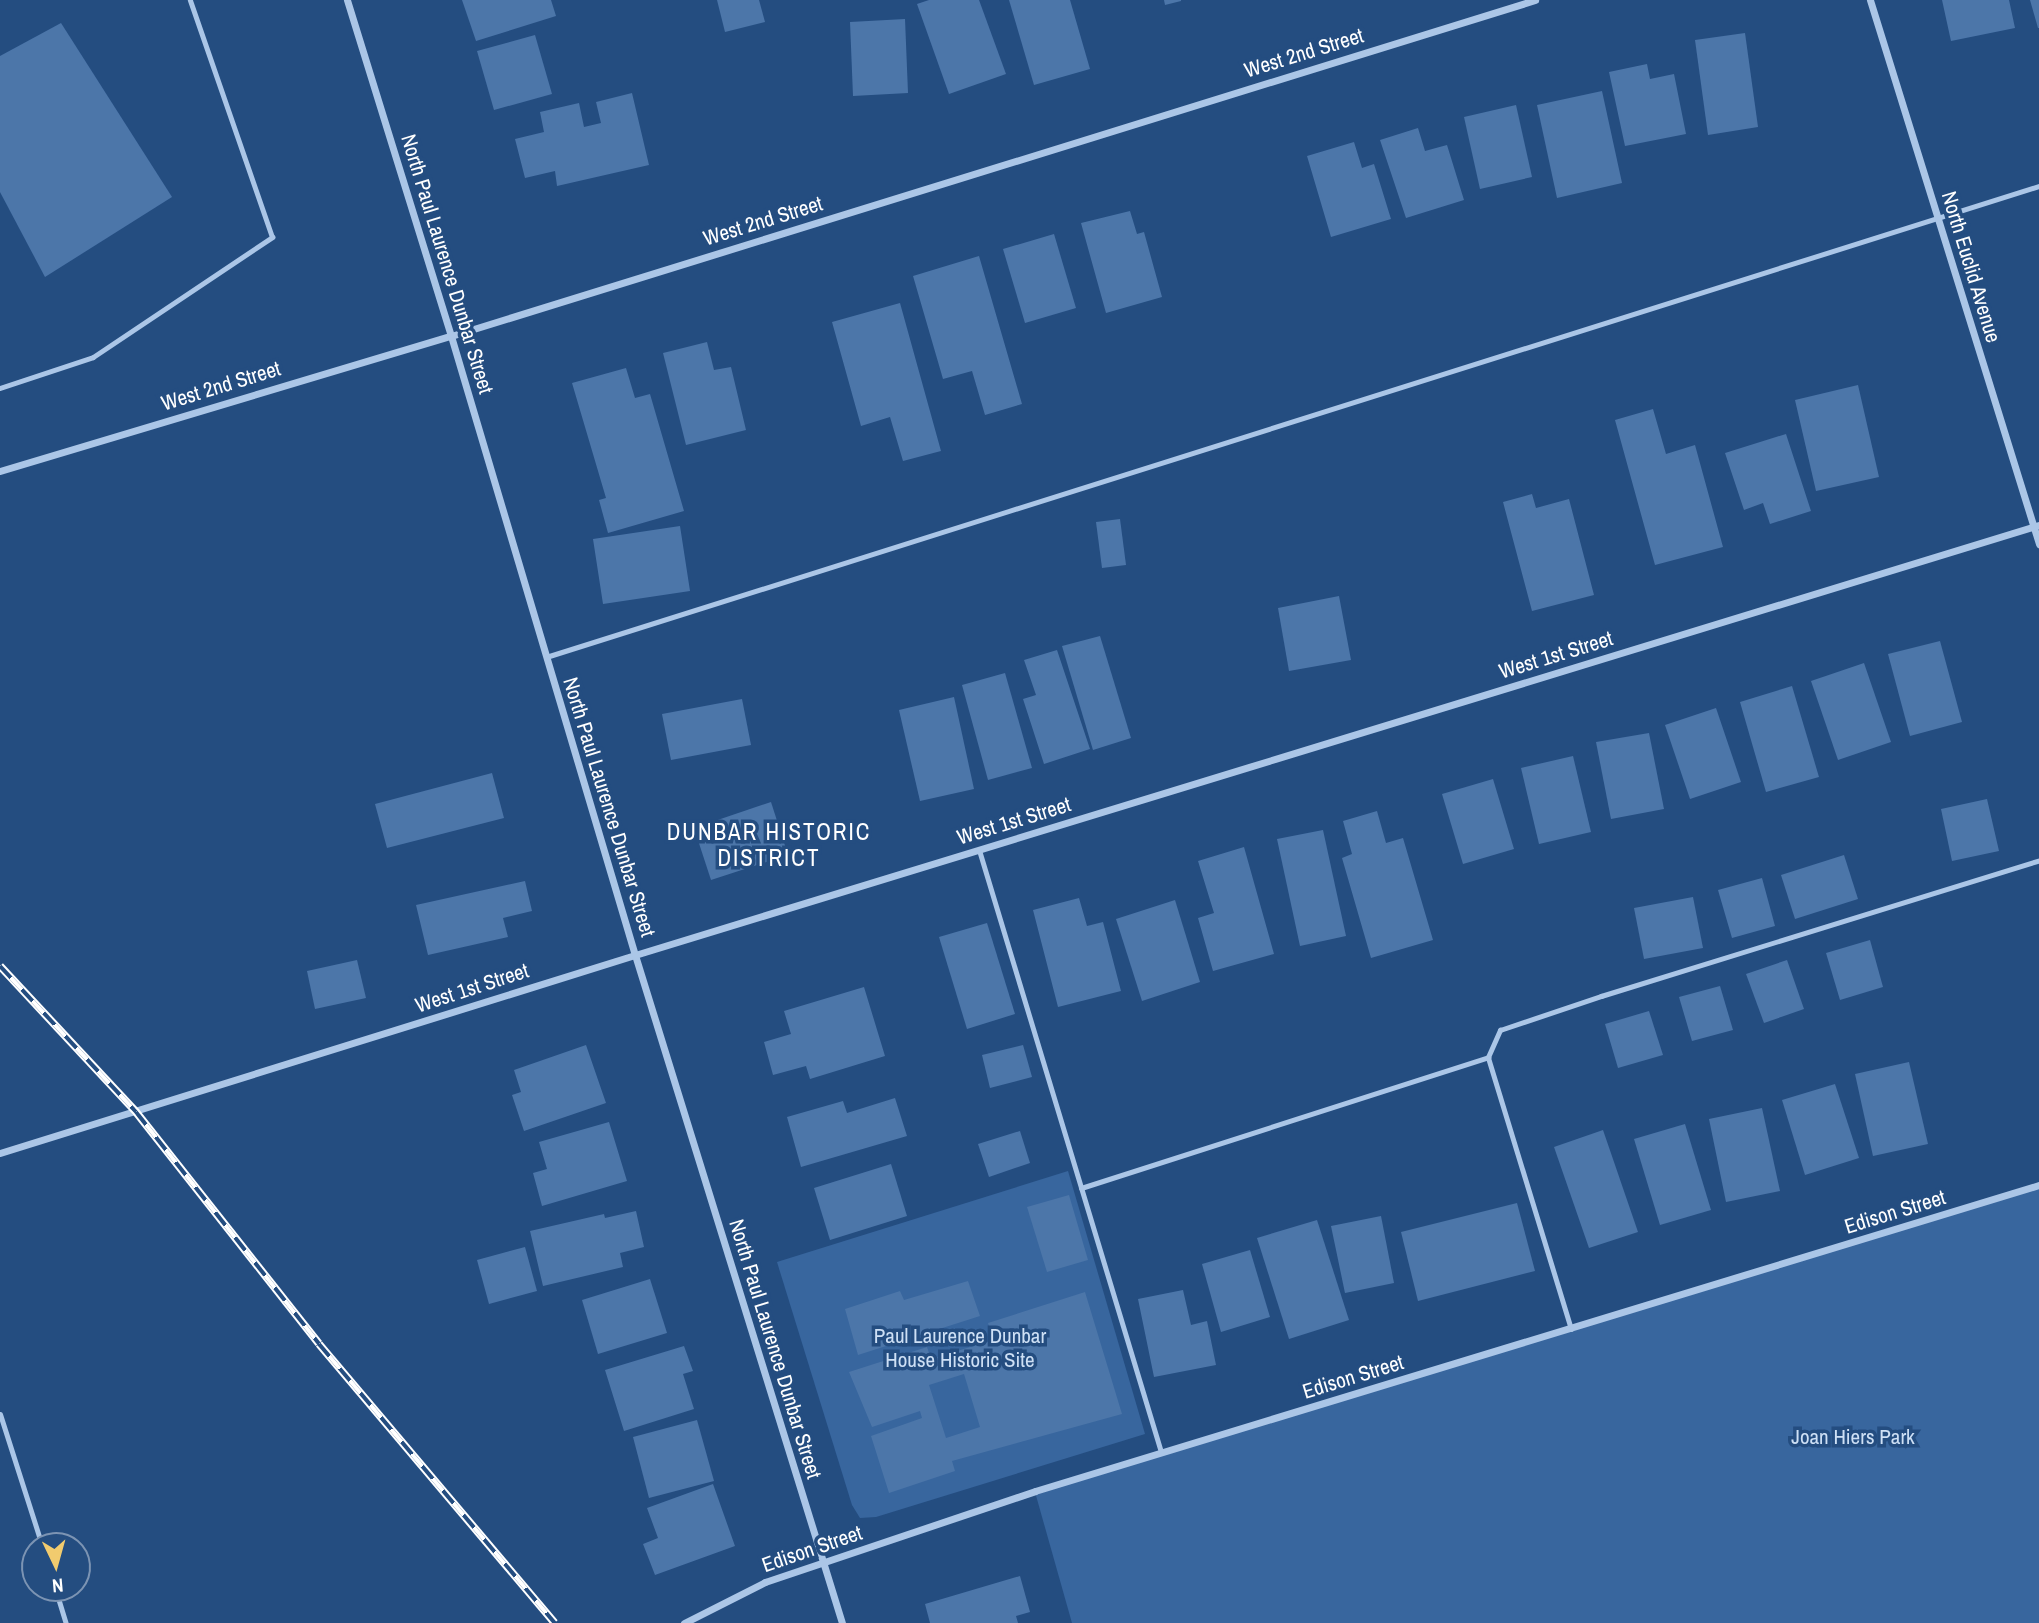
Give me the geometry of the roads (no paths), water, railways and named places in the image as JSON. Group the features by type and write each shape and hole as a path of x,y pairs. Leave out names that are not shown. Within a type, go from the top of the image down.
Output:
{"street":[{"name":"North Paul Laurence Dunbar Street","path":"347,0 451,335 635,955 842,1623"},
{"name":"West 2nd Street","path":"0,471 451,335 1535,0"},
{"name":"North Euclid Avenue","path":"1870,0 2036,526 2039,544"},
{"name":"West 1st Street","path":"0,1153 635,955 2036,526"},
{"name":"Edison Street","path":"684,1623 765,1582 1161,1452 2039,1185"}],"lane":[{"path":"0,388 93,358 272,237 190,0"},
{"path":"546,657 2039,186"},
{"path":"979,850 1161,1452"},
{"path":"1571,1329 1489,1057 1500,1030 2039,860"},
{"path":"1082,1188 1489,1057"},
{"path":"0,1414 38,1532"},
{"path":"59,1602 66,1623"}],"railway":[{"path":"0,966 136,1112 319,1344 555,1623"}],"district":[{"name":"DUNBAR HISTORIC DISTRICT","path":"769,845"}],"park label":[{"name":"Paul Laurence Dunbar House Historic Site","path":"960,1348"},
{"name":"Joan Hiers Park","path":"1853,1437"}]}
